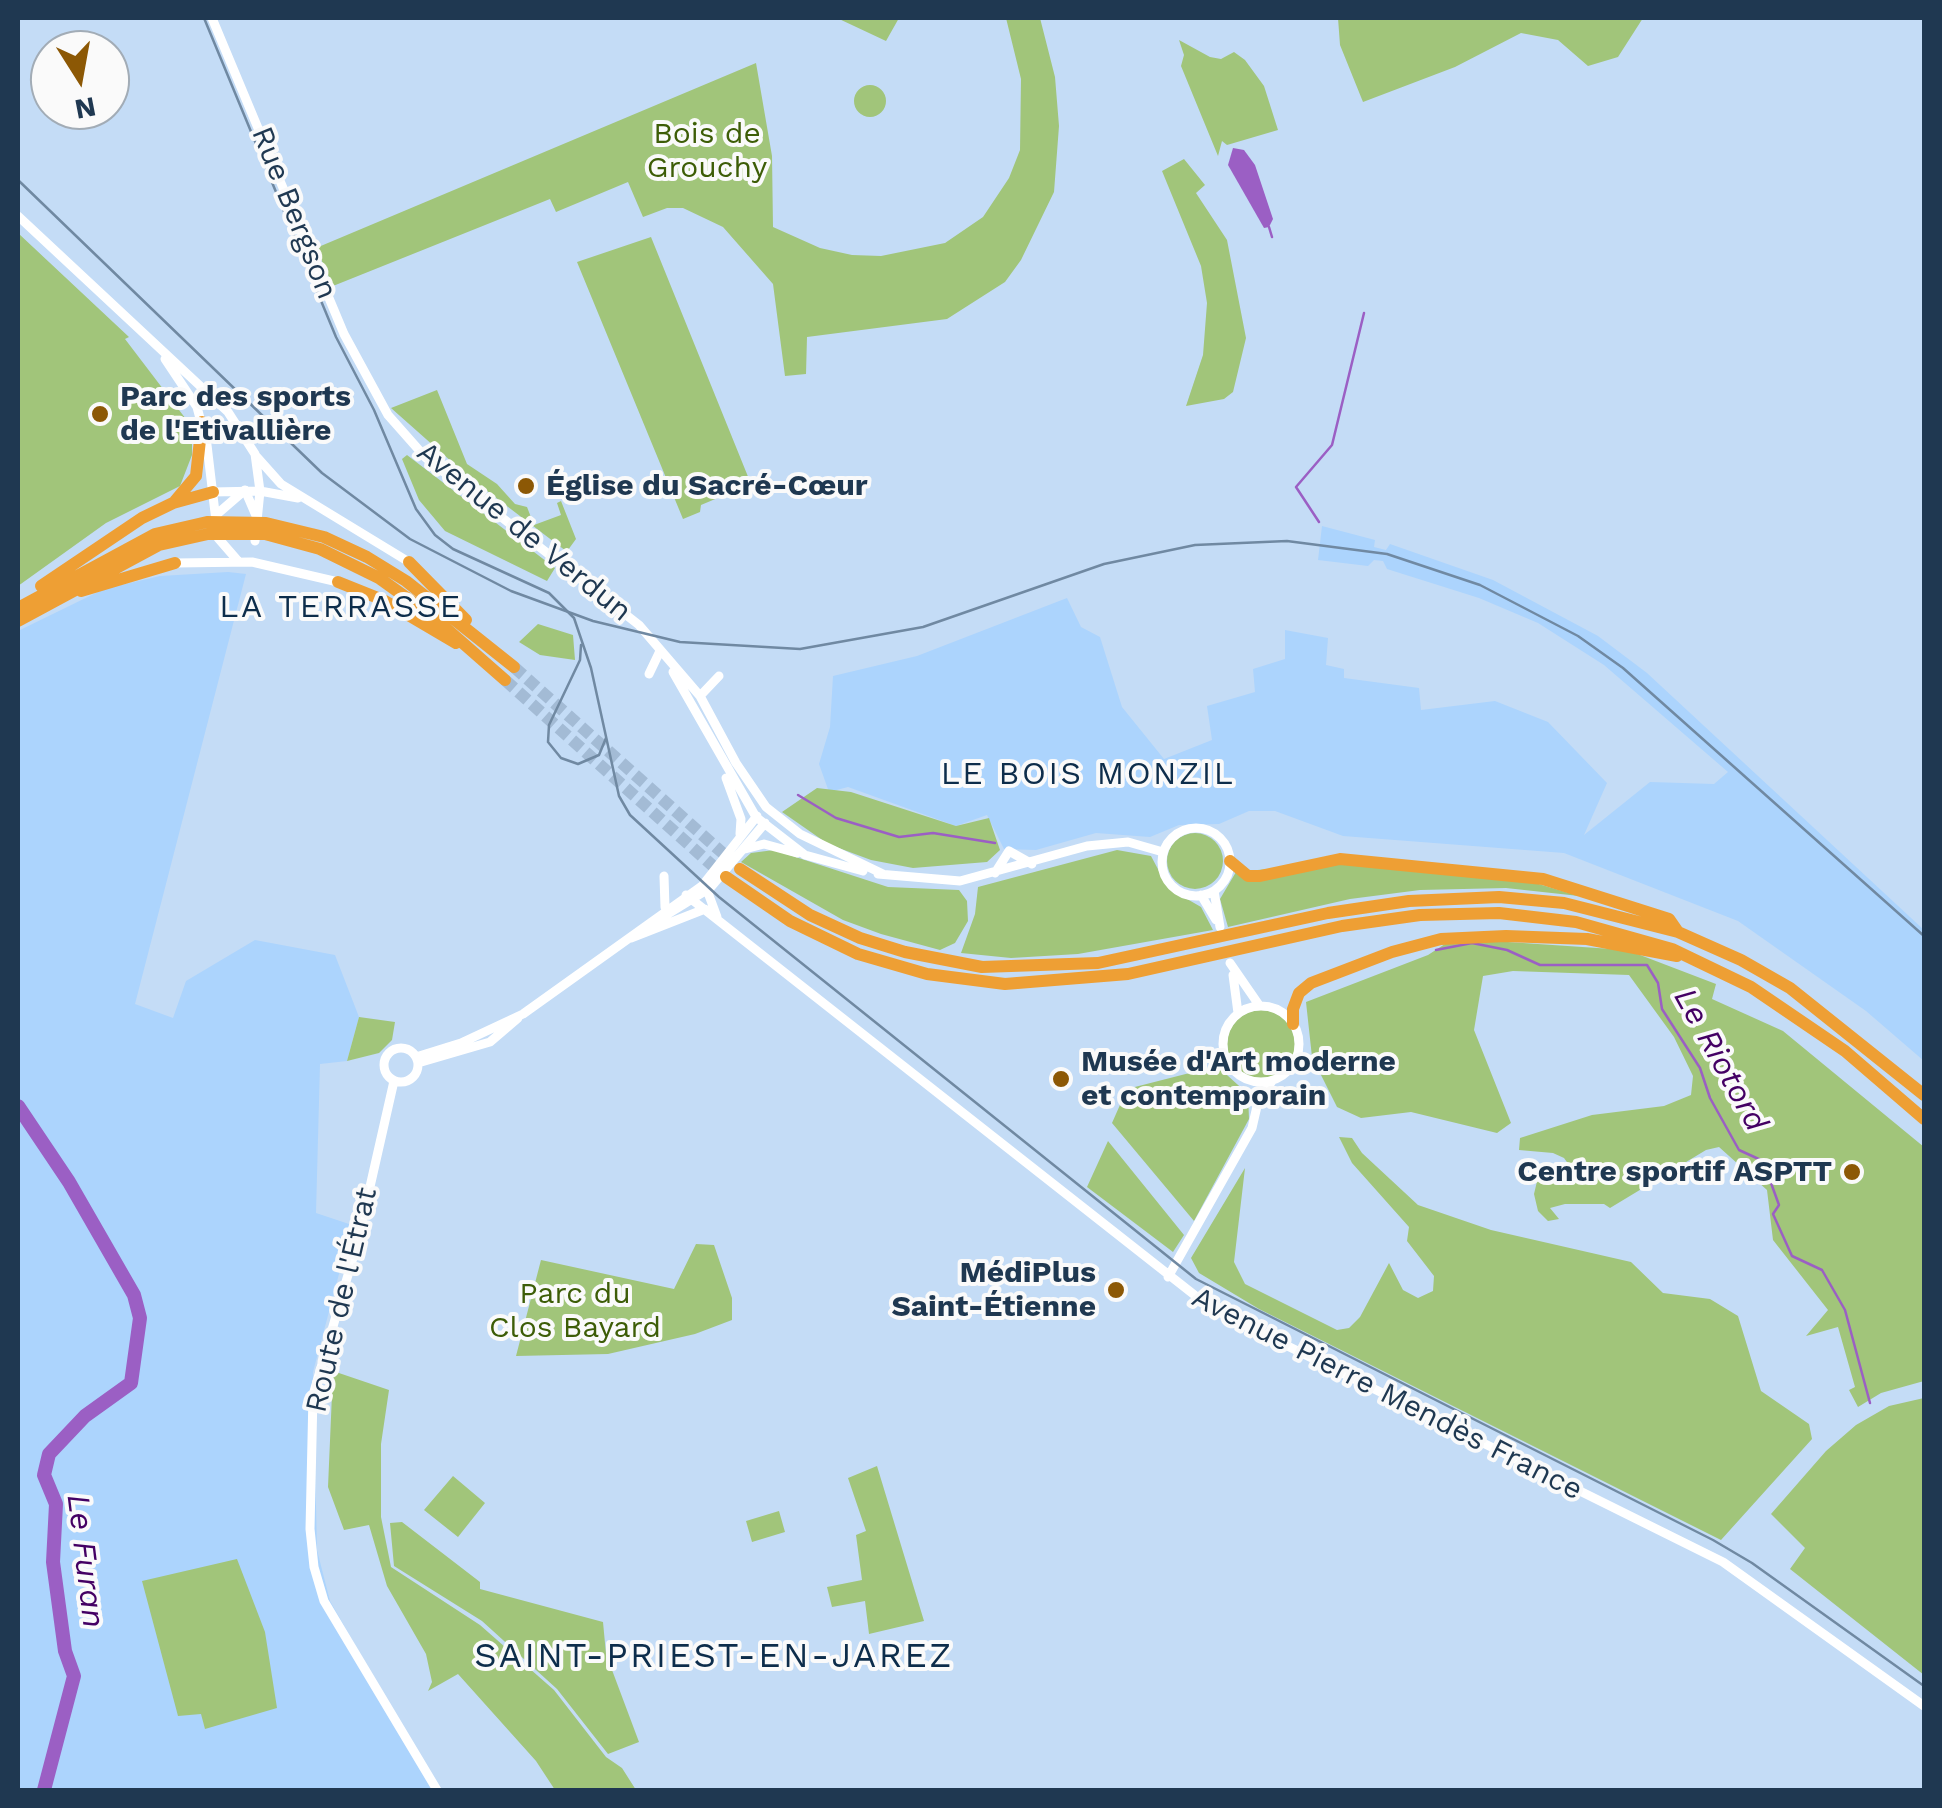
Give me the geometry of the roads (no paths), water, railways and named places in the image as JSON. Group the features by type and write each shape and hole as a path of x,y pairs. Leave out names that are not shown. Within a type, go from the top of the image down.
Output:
{"highway":[{"path":"173,502 196,476 202,422"},
{"path":"19,607 30,594 118,532 173,502 213,492"},
{"path":"19,607 125,547 246,520 283,532 379,578 505,680"},
{"path":"18,622 144,551 190,530"},
{"path":"283,532 324,538 393,573 514,667 409,562"},
{"path":"68,592 175,563"},
{"path":"338,582 383,600 480,657"},
{"path":"1230,862 1248,876 1340,859 1543,879 1669,920 1678,932"},
{"path":"740,869 810,915 860,938 905,952 982,967 1098,963 1328,913 1448,898 1564,903 1678,932 1790,988 1924,1095"},
{"path":"726,878 790,921 846,949 904,968 979,982 1040,984 1116,976 1342,926 1440,914 1499,913 1576,922 1689,956 1798,1016 1924,1119"},
{"path":"1293,1024 1292,1009 1300,993 1311,984 1362,962 1442,939 1506,936 1587,940 1667,956 1689,956"}],"main road":[{"name":"Rue Bergson","path":"212,18 344,334 381,405"},
{"path":"18,216 228,412 254,454 276,479 409,562"},
{"path":"146,335 191,394 202,422 218,538 238,560"},
{"name":"Avenue de Verdun","path":"381,405 426,458 639,625 700,696 736,763 769,810 834,854 882,874"},
{"path":"254,454 260,491 255,541"},
{"path":"216,516 245,490"},
{"path":"245,490 258,521"},
{"path":"213,492 260,491 315,503"},
{"path":"175,563 238,560 338,582"},
{"name":"Avenue de Verdun","path":"662,654 723,766 760,821 805,854 882,874 938,881 994,874 1088,846 1128,842 1163,852"},
{"path":"649,674 662,654"},
{"path":"700,696 719,676"},
{"path":"723,766 740,816 740,836"},
{"path":"417,1060 412,1079 394,1081 385,1070 387,1056 400,1048 417,1060 490,1042 664,909 707,890 742,850 769,810"},
{"path":"615,946 689,898 708,880 740,836 760,821"},
{"path":"1204,828 1224,843 1230,862 1228,873 1214,891 1202,895 1190,895 1170,884 1162,863 1163,852 1175,835 1204,828"},
{"path":"742,850 764,844 805,854"},
{"path":"994,874 1010,852 1032,864"},
{"path":"664,876 664,909"},
{"path":"707,890 718,920"},
{"path":"1202,895 1220,927 1214,891"},
{"name":"Avenue Pierre Mendès France","path":"689,898 1168,1277 1240,1325 1723,1562 1924,1706"},
{"path":"615,946 680,916 705,910"},
{"path":"1238,1013 1230,963 1249,996 1260,1006"},
{"path":"1168,1277 1252,1128 1258,1102 1272,1081 1294,1061 1298,1039 1293,1024 1279,1010 1260,1006 1238,1013 1228,1025 1223,1045 1230,1065 1249,1080 1258,1102"},
{"path":"1249,1080 1272,1081"},
{"name":"Route de l'Étrat","path":"394,1081 356,1244 313,1394 310,1529 314,1567 324,1601 437,1790"}],"waterway":[{"path":"1269,227 1272,237"},
{"path":"1319,522 1296,487 1332,445 1364,313"},
{"path":"798,795 836,818 899,837 933,833 995,843"},
{"name":"Le Riotord","path":"1436,950 1472,943 1507,950 1540,965 1647,965 1658,983 1662,1009 1700,1068 1710,1098 1739,1150 1763,1161 1779,1205 1773,1214 1792,1256 1822,1270 1845,1310 1870,1403"},
{"name":"Le Furan","path":"18,1106 69,1182 134,1295 140,1318 131,1383 85,1416 49,1454 44,1475 56,1504 53,1562 65,1651 74,1676 44,1790"}],"tunnel":[{"path":"514,667 735,864"},
{"path":"505,680 723,875"}],"tram line":[{"path":"204,18 336,337 374,410 416,509 435,535 453,549 549,593 574,618 591,668 619,796 630,815 719,897 1196,1279 1713,1540 1752,1563 1924,1686"},
{"path":"581,645 580,660 549,725 548,742 561,758 578,764 599,755 606,738"}],"railway":[{"path":"18,180 322,473 410,539 511,591 593,621 680,642 800,649 923,627 1104,564 1195,545 1287,541 1387,554 1480,585 1578,636 1623,668 1924,936"}],"place":[{"name":"Parc des sports de l'Etivallière","path":"100,414"},
{"name":"Église du Sacré-Cœur","path":"526,486"},
{"name":"Musée d'Art moderne et contemporain","path":"1061,1079"},
{"name":"Centre sportif ASPTT","path":"1852,1172"},
{"name":"MédiPlus Saint-Étienne","path":"1116,1290"}],"district":[{"name":"LA TERRASSE","path":"341,608"},
{"name":"LE BOIS MONZIL","path":"1088,775"},
{"name":"SAINT-PRIEST-EN-JAREZ","path":"714,1657"}],"park label":[{"name":"Bois de Grouchy","path":"707,151"},
{"name":"Parc du Clos Bayard","path":"575,1311"}]}
